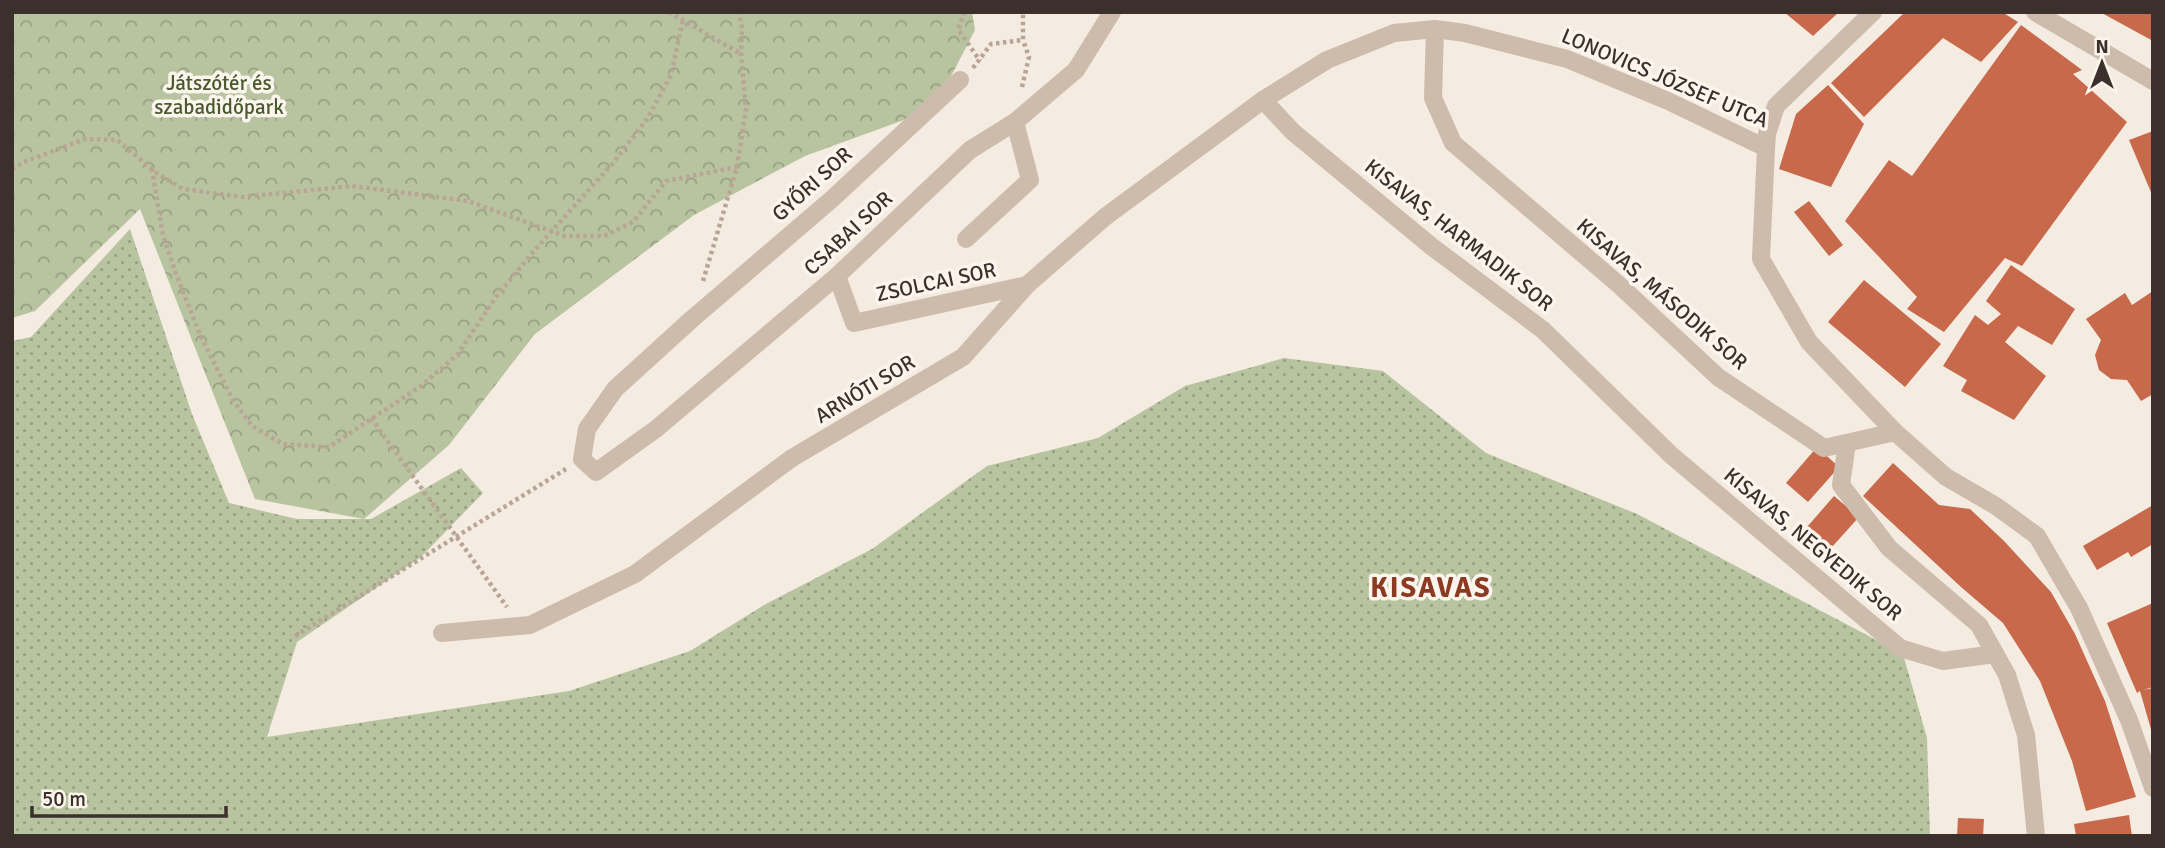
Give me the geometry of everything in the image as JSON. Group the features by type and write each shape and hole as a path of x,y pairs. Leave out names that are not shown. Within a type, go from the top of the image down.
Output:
{"street":[{"name":"CSABAI SOR","path":"582,459 596,472 656,429 837,276 970,150 1015,122 1076,69 1112,12"},
{"name":"LONOVICS JÓZSEF UTCA","path":"1263,100 1327,61 1382,37 1394,33 1435,30 1465,33 1567,59 1668,101 1766,148 1767,134 1776,106 1873,12"},
{"path":"2035,12 2153,81"},
{"name":"KISAVAS, MÁSODIK SOR","path":"1435,30 1433,98 1453,143 1618,284 1718,377 1824,448 1895,432"},
{"name":"GYŐRI SOR","path":"582,459 587,429 615,389 692,319 832,200 960,80"},
{"name":"ARNÓTI SOR","path":"442,633 530,625 635,573 792,458 963,358 1027,285 1105,217 1263,100"},
{"name":"KISAVAS, HARMADIK SOR","path":"1263,100 1293,132 1431,246 1543,330 1625,410"},
{"path":"966,239 1030,180 1015,122"},
{"path":"1766,148 1761,259 1809,342 1895,432 1946,477 1996,506 2037,536 2079,608 2129,720 2153,788"},
{"name":"ZSOLCAI SOR","path":"837,276 854,323 1027,285"},
{"name":"KISAVAS, NEGYEDIK SOR","path":"1625,410 1671,455 1900,648 1943,661 1995,654"},
{"path":"1847,443 1841,485 1889,548 1979,625 2007,675 2026,735 2036,836"}],"path":[{"path":"669,12 741,54"},
{"path":"703,283 737,167 746,109 739,12"},
{"path":"965,12 958,29 980,61"},
{"path":"1015,122 1029,57 1023,40 1023,12"},
{"path":"152,169 163,235 176,274 201,337 233,400 252,426 283,443 330,447 421,386 457,355 496,297 613,163 647,119 671,75 683,20"},
{"path":"960,80 980,61 991,44 1023,40"},
{"path":"12,169 85,139 117,140 152,169 183,189 242,197 352,186 468,201 565,236 604,236 633,222 666,181 737,167"},
{"path":"371,418 520,626"},
{"path":"295,636 582,459"}],"green space":[{"name":"Játszótér és szabadidőpark","path":"12,12 972,12 975,30 934,109 805,156 694,215 535,334 449,445 364,519 255,499 140,209 35,311 12,318"},
{"path":"130,229 192,414 229,503 297,519 371,519 461,468 483,493 421,557 297,642 267,737 569,691 690,651 764,605 872,549 987,466 1098,438 1185,386 1284,358 1383,371 1486,453 1637,514 1903,654 1927,738 1930,836 12,836 12,341 31,337"}],"building":[{"path":"1784,12 1839,12 1813,36"},
{"path":"1905,12 2002,12 2018,22 1981,62 1943,38 1864,117 1831,83"},
{"path":"2100,12 2153,12 2153,41"},
{"path":"2021,25 2082,70 2073,74 2127,122 2022,266 2005,258 1944,332 1907,309 1917,297 1845,221 1889,160 1912,176"},
{"path":"1828,85 1864,124 1831,187 1779,169 1796,114"},
{"path":"2153,131 2153,197 2129,140"},
{"path":"1809,201 1843,245 1829,256 1794,212"},
{"path":"2011,265 2075,309 2052,345 2018,326 2005,342 2046,376 2014,420 1961,391 1967,380 1943,366 1975,315 1988,325 2001,314 1986,301"},
{"path":"1864,280 1941,344 1905,387 1828,322"},
{"path":"2153,291 2153,394 2141,401 2127,380 2111,379 2099,370 2095,355 2101,340 2086,319 2125,293 2132,305"},
{"path":"1817,447 1839,467 1808,502 1786,483"},
{"path":"1893,463 1939,505 1970,509 2051,592 2075,634 2105,701 2136,797 2086,811 2072,761 2040,681 2003,623 1863,496"},
{"path":"1834,496 1859,517 1831,548 1807,527"},
{"path":"2153,505 2153,544 2131,557 2128,552 2097,570 2083,546"},
{"path":"2153,603 2153,687 2143,690 2153,688 2152,733 2140,691 2137,693 2107,623"},
{"path":"2129,815 2132,836 2076,836 2074,824"},
{"path":"1958,818 1984,819 1983,836 1957,836"}],"district":[{"name":"KISAVAS","path":"1431,588"}]}
